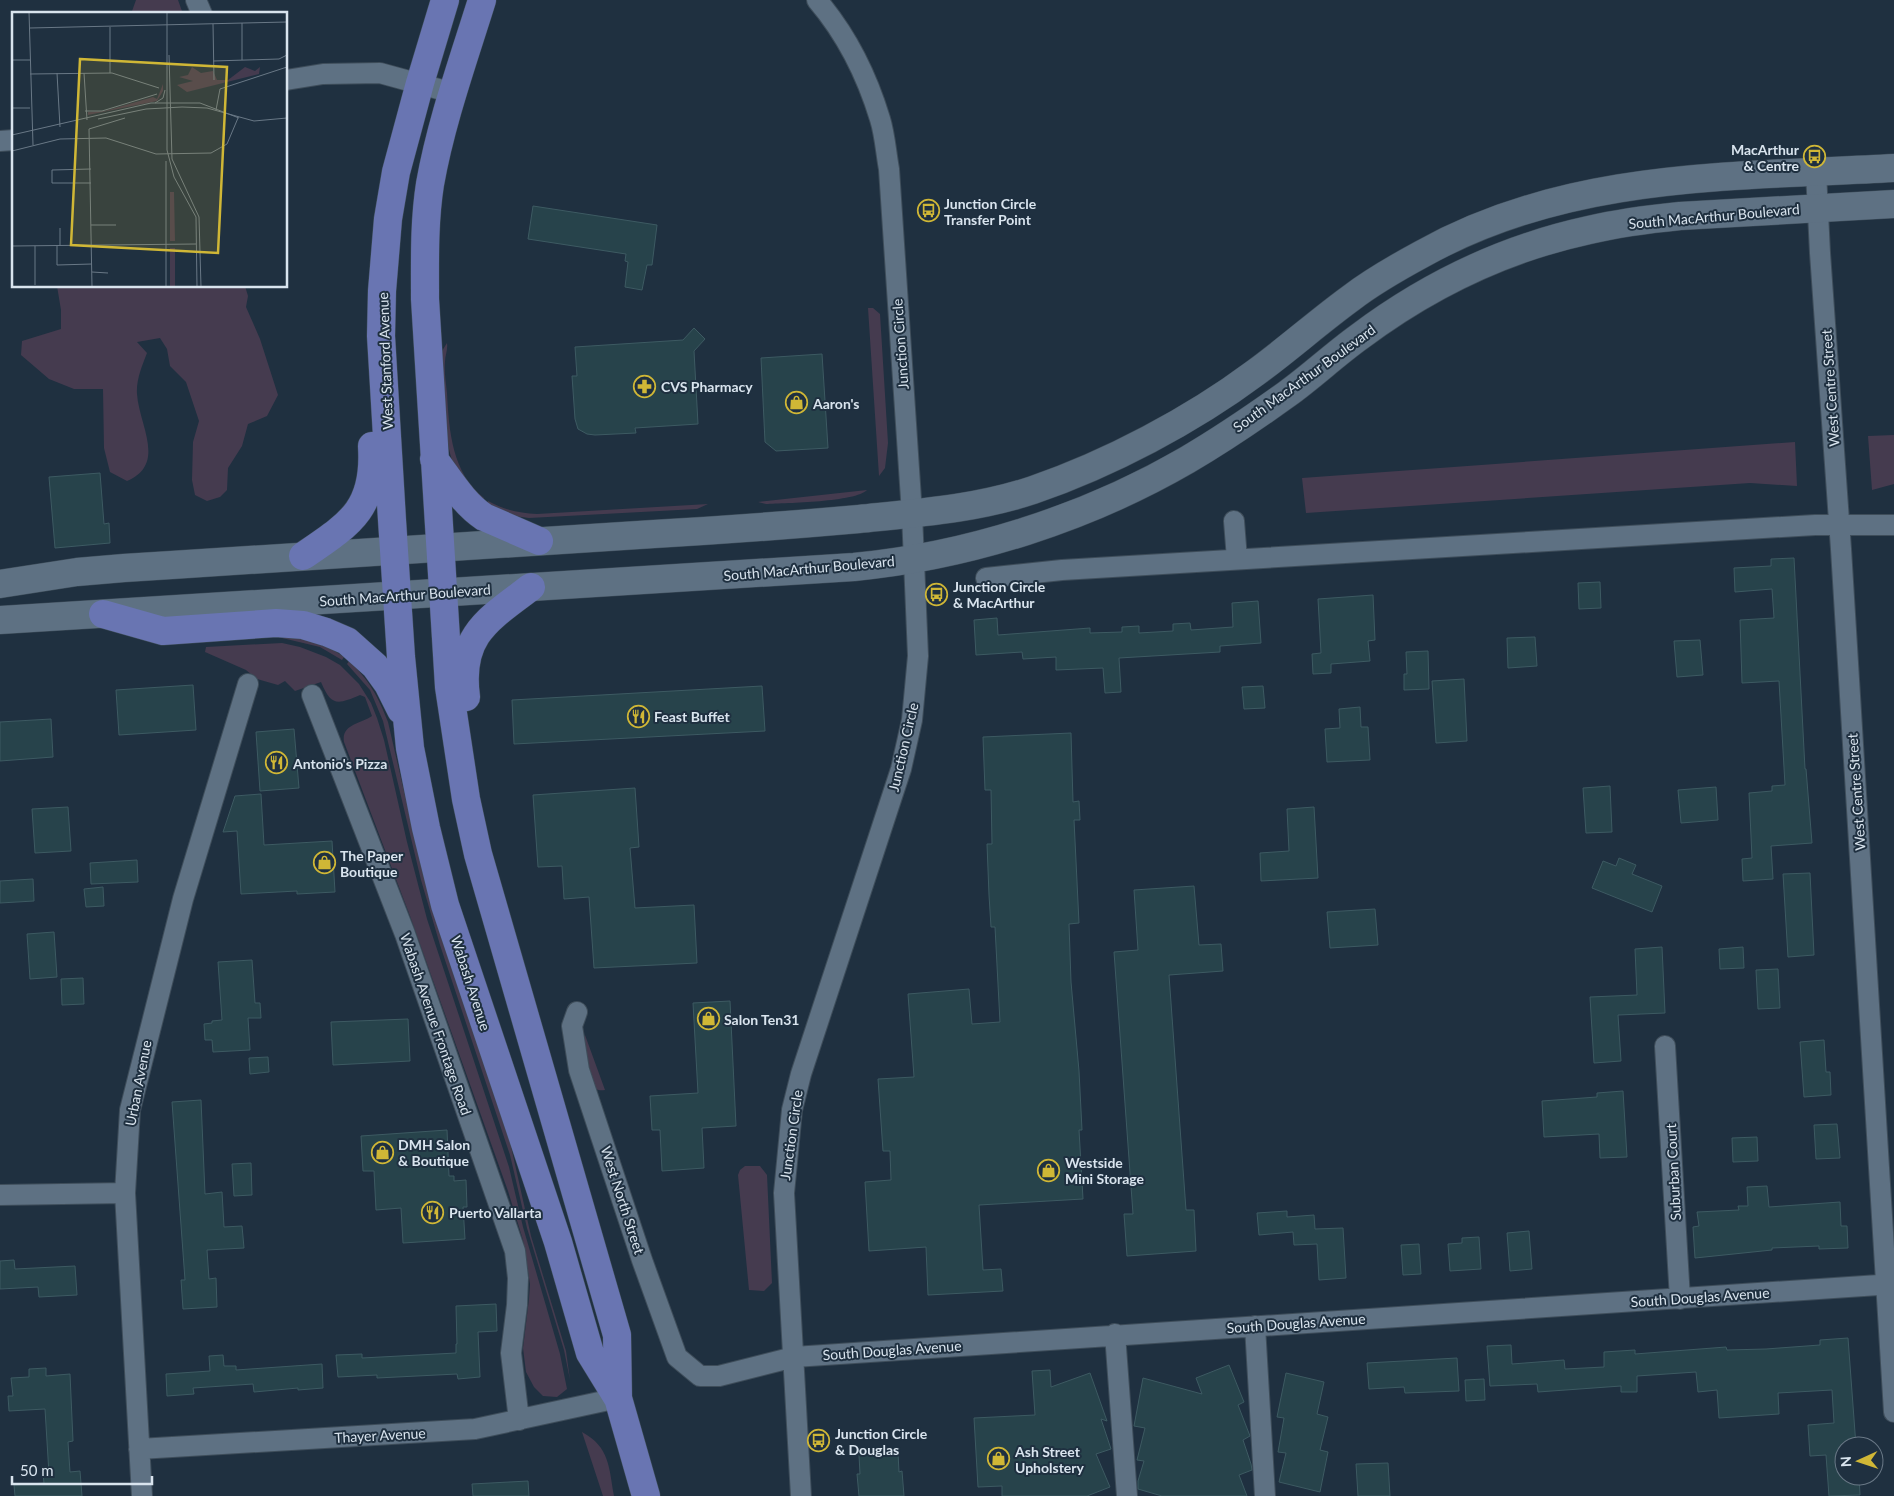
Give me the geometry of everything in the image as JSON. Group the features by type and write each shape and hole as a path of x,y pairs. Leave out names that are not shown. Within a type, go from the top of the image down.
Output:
{"main road":[{"name":"West Stanford Avenue","path":"394,550 381,336 383,267 388,219 396,172 420,82 445,0"},
{"path":"440,547 425,299 425,239 430,185 454,92 482,0"},
{"path":"0,584 77,572 707,531 964,508 1034,490 1142,442 1203,409 1254,374 1353,296 1425,252 1465,232 1536,206 1635,184 1683,179 1894,168"},
{"name":"South MacArthur Boulevard","path":"0,620 854,567 914,558 978,544 1091,507 1187,460 1288,394 1359,336 1442,284 1481,264 1542,242 1620,224 1680,216 1894,204"},
{"path":"303,556 337,533 348,523 363,503 370,485 373,468 367,363 381,336"},
{"path":"434,459 466,503 477,512 484,517 539,541"},
{"name":"Wabash Avenue","path":"440,547 449,686 468,808 492,902 617,1335 618,1398 646,1496"},
{"name":"Wabash Avenue","path":"394,550 410,748 426,828 445,904 558,1242 590,1353 618,1398"},
{"path":"492,902 499,864 487,819 476,763 464,683 464,666 479,630 486,622 531,587"},
{"path":"103,614 162,631 276,623 303,625 326,632 347,642 380,672 401,711 410,748"}],"street":[{"path":"196,0 201,12"},
{"name":"Junction Circle","path":"802,1496 784,1193 792,1110 801,1074 901,769 912,720 918,656 912,514 889,169 881,121 862,70 840,30 817,0"},
{"path":"288,80 323,74 367,73 391,75 454,92"},
{"name":"West Centre Street","path":"1816,172 1890,1284 1894,1412"},
{"path":"1234,520 1237,559"},
{"path":"986,578 1062,570 1237,559 1840,524 1894,524"},
{"name":"Urban Avenue","path":"142,1496 125,1193 130,1110 183,899 248,684"},
{"name":"Wabash Avenue Frontage Road","path":"312,695 404,934 516,1251 517,1305 511,1353 519,1420"},
{"name":"West North Street","path":"577,1012 572,1026 579,1070 642,1260 677,1357 700,1376"},
{"name":"Suburban Court","path":"1665,1046 1680,1299"},
{"path":"0,1195 125,1193"},
{"name":"South Douglas Avenue","path":"700,1376 719,1376 794,1357 1115,1334 1890,1284"},
{"path":"1255,1326 1265,1496"},
{"path":"1115,1334 1127,1496"},
{"name":"Thayer Avenue","path":"139,1449 475,1430 618,1398"}],"shaded area":[{"path":"136,0 178,0 182,12 132,12"},
{"path":"57,288 246,288 248,296 246,307 260,339 278,395 267,416 248,424 242,446 228,468 227,490 220,497 207,501 195,495 192,480 193,442 199,421 186,382 170,366 167,349 160,338 137,342 147,353 137,384 139,406 148,443 146,465 139,474 127,481 110,472 104,448 103,389 74,389 49,379 21,355 22,341 61,329 61,310"},
{"path":"868,308 873,308 880,314 888,443 885,468 879,476"},
{"path":"447,343 445,370 451,436 454,450 465,476 473,488 484,498 481,502 457,471 448,446 444,413 442,351"},
{"path":"1894,435 1894,484 1872,490 1868,436"},
{"path":"1795,442 1797,486 1750,483 1306,513 1302,478"},
{"path":"867,490 860,494 835,499 766,504 758,502"},
{"path":"488,501 500,507 537,514 708,504 697,509 529,518 514,516 486,505"},
{"path":"278,637 296,638 312,642 344,657 342,660 320,647"},
{"path":"282,643 300,647 326,657 340,665 359,684 371,703 377,718 427,919 509,1167 523,1227 560,1354 567,1389 557,1397 543,1396 534,1387 526,1372 523,1348 530,1284 523,1240 508,1191 410,916 344,742 344,736 349,728 372,716 365,697 360,695 346,701 336,701 328,696 321,682 295,691 285,681 278,685 257,679 246,670 205,652 206,647"},
{"path":"349,661 372,689 388,722 424,878 508,1133 531,1236 566,1351 570,1380 564,1350 527,1228 510,1155 440,945 421,880 383,721 370,690 347,664"},
{"path":"585,1035 605,1090 598,1090 592,1085"},
{"path":"745,1166 760,1166 767,1175 772,1283 764,1291 749,1290 738,1175"},
{"path":"582,1432 598,1444 607,1459 614,1496 603,1496"}],"building":[{"path":"533,206 657,225 652,265 647,265 642,290 625,287 628,262 625,261 626,254 528,239"},
{"path":"694,328 705,339 694,351 698,424 635,428 636,433 595,435 587,434 578,429 575,419 572,376 577,376 575,347 683,340"},
{"path":"822,354 828,448 776,451 765,442 761,358"},
{"path":"100,473 104,524 109,523 110,543 55,548 49,477"},
{"path":"1794,558 1805,769 1812,843 1771,846 1773,879 1743,881 1742,859 1752,858 1749,793 1772,791 1772,786 1785,785 1779,681 1742,683 1740,620 1774,618 1772,589 1735,592 1734,568 1771,566 1771,559"},
{"path":"1600,582 1601,608 1579,609 1578,583"},
{"path":"1373,595 1375,640 1368,641 1370,661 1331,664 1331,673 1313,674 1312,654 1321,653 1318,599"},
{"path":"1258,601 1261,643 1220,646 1220,652 1119,658 1121,692 1105,693 1103,668 1056,670 1056,657 1023,659 1022,652 976,655 974,620 997,618 998,635 1090,628 1090,633 1122,632 1122,627 1139,626 1139,633 1173,631 1173,624 1190,623 1191,630 1233,627 1232,603"},
{"path":"1535,637 1537,666 1508,668 1507,638"},
{"path":"1700,640 1703,675 1677,677 1674,641"},
{"path":"1428,651 1429,689 1404,690 1404,674 1407,674 1406,652"},
{"path":"1464,679 1467,741 1436,743 1432,681"},
{"path":"193,685 196,730 119,735 116,690"},
{"path":"762,686 765,731 514,744 512,700"},
{"path":"1263,686 1265,708 1244,709 1242,687"},
{"path":"1360,707 1361,727 1368,727 1370,760 1327,762 1325,729 1340,728 1339,709"},
{"path":"51,719 53,757 0,761 0,722"},
{"path":"294,729 299,788 260,791 256,732"},
{"path":"1071,733 1073,802 1079,801 1080,820 1074,820 1079,923 1069,924 1071,982 1079,1071 1082,1130 1079,1130 1083,1199 979,1205 983,1270 1001,1269 1003,1291 928,1295 926,1247 869,1251 865,1182 891,1180 890,1151 883,1151 878,1079 914,1077 908,994 969,989 972,1024 1000,1022 995,927 991,927 987,844 992,844 991,790 985,790 983,737"},
{"path":"1610,786 1612,832 1586,833 1583,788"},
{"path":"1716,787 1718,820 1681,823 1678,790"},
{"path":"635,788 639,847 630,848 635,908 694,905 697,963 594,968 589,897 564,899 562,866 538,867 533,795"},
{"path":"261,794 264,845 332,841 335,892 297,894 297,891 241,894 237,831 223,832 235,796"},
{"path":"68,807 71,851 35,853 32,809"},
{"path":"1314,807 1318,878 1261,881 1260,853 1289,851 1287,809"},
{"path":"1619,858 1636,865 1632,874 1662,886 1652,912 1592,888 1603,861 1616,866"},
{"path":"137,860 138,882 91,884 90,863"},
{"path":"1810,873 1814,955 1788,957 1783,874"},
{"path":"33,879 34,901 0,903 0,881"},
{"path":"1194,886 1199,945 1221,944 1223,971 1169,975 1186,1210 1194,1210 1196,1251 1127,1256 1124,1214 1133,1214 1114,952 1138,950 1134,890"},
{"path":"103,887 104,906 86,907 84,889"},
{"path":"1375,909 1378,945 1330,948 1327,912"},
{"path":"54,932 57,977 30,979 27,934"},
{"path":"1662,947 1665,1013 1618,1015 1621,1061 1594,1063 1590,997 1637,995 1635,949"},
{"path":"1743,947 1744,968 1720,969 1719,949"},
{"path":"252,960 255,1003 260,1003 261,1018 248,1018 250,1050 213,1052 212,1040 205,1040 204,1024 222,1020 218,962"},
{"path":"1778,969 1780,1008 1758,1009 1756,970"},
{"path":"83,978 84,1004 62,1005 61,979"},
{"path":"730,1001 736,1126 702,1128 704,1168 662,1171 660,1130 652,1130 650,1096 698,1093 693,1003"},
{"path":"408,1019 410,1061 333,1065 331,1022"},
{"path":"1824,1040 1826,1072 1830,1072 1831,1095 1804,1097 1800,1042"},
{"path":"268,1057 269,1072 250,1074 249,1058"},
{"path":"1623,1091 1627,1157 1600,1158 1599,1134 1544,1137 1542,1101 1597,1097 1597,1093"},
{"path":"201,1100 205,1194 222,1192 224,1227 242,1226 244,1248 207,1250 209,1279 216,1278 217,1307 183,1309 181,1280 185,1280 172,1102"},
{"path":"1837,1124 1840,1158 1816,1159 1814,1125"},
{"path":"447,1130 449,1176 454,1176 454,1181 466,1180 467,1207 463,1207 465,1239 403,1243 401,1208 376,1210 374,1171 363,1171 361,1136"},
{"path":"1757,1137 1758,1161 1733,1162 1732,1138"},
{"path":"251,1163 252,1195 234,1196 232,1164"},
{"path":"1767,1186 1769,1207 1840,1202 1841,1226 1847,1226 1848,1248 1819,1249 1819,1246 1772,1248 1772,1250 1695,1258 1693,1227 1699,1226 1697,1212 1739,1210 1738,1206 1748,1206 1747,1187"},
{"path":"1287,1211 1287,1217 1314,1215 1315,1229 1343,1228 1346,1278 1319,1280 1317,1244 1294,1245 1293,1232 1259,1235 1257,1213"},
{"path":"1529,1231 1532,1269 1510,1271 1507,1233"},
{"path":"1479,1237 1481,1269 1450,1271 1448,1244 1462,1243 1462,1238"},
{"path":"1419,1244 1421,1274 1403,1275 1401,1245"},
{"path":"14,1260 15,1269 75,1266 77,1295 39,1297 38,1287 0,1289 0,1261"},
{"path":"496,1304 497,1331 478,1332 480,1377 458,1379 457,1374 377,1378 377,1375 338,1377 336,1355 362,1354 362,1358 456,1353 456,1306"},
{"path":"1848,1338 1855,1436 1834,1436 1834,1486 1860,1486 1860,1495 1829,1496 1826,1455 1810,1456 1808,1425 1834,1423 1832,1390 1778,1393 1779,1414 1719,1418 1717,1390 1698,1392 1696,1372 1637,1376 1637,1392 1621,1392 1621,1386 1538,1392 1537,1384 1490,1386 1487,1346 1511,1345 1512,1364 1564,1360 1565,1369 1604,1367 1604,1352 1635,1350 1635,1354 1726,1347 1727,1350 1766,1349 1820,1345 1820,1340"},
{"path":"223,1355 224,1366 236,1366 236,1370 322,1364 323,1388 254,1392 253,1384 193,1388 194,1394 167,1396 166,1374 210,1371 209,1356"},
{"path":"1457,1358 1459,1391 1405,1393 1404,1387 1369,1389 1367,1363"},
{"path":"1229,1365 1244,1402 1238,1405 1250,1436 1243,1440 1252,1470 1239,1475 1247,1496 1162,1496 1138,1489 1138,1481 1144,1461 1137,1460 1145,1428 1134,1426 1143,1378 1202,1394 1196,1378"},
{"path":"46,1368 46,1376 70,1374 73,1441 68,1442 70,1472 80,1471 82,1496 15,1496 14,1485 44,1483 43,1474 49,1474 45,1409 9,1411 8,1396 13,1396 11,1378 29,1377 29,1369"},
{"path":"1050,1370 1051,1387 1090,1373 1107,1421 1101,1419 1111,1449 1096,1454 1110,1487 1087,1496 1002,1496 1002,1486 978,1487 974,1418 1035,1415 1032,1371"},
{"path":"1286,1373 1324,1382 1317,1414 1328,1417 1320,1450 1328,1452 1320,1492 1279,1482 1286,1453 1278,1452 1284,1418 1277,1417"},
{"path":"1484,1379 1485,1400 1466,1401 1465,1380"},
{"path":"898,1453 899,1472 902,1471 904,1496 859,1496 857,1474 860,1474 859,1455"},
{"path":"1388,1463 1390,1496 1358,1496 1356,1464"},
{"path":"528,1481 529,1496 473,1496 472,1484"}],"place":[{"name":"MacArthur & Centre","path":"1815,157"},
{"name":"Junction Circle Transfer Point","path":"928,211"},
{"name":"CVS Pharmacy","path":"645,386"},
{"name":"Aaron's","path":"797,403"},
{"name":"Junction Circle & MacArthur","path":"937,594"},
{"name":"Feast Buffet","path":"638,716"},
{"name":"Antonio's Pizza","path":"277,763"},
{"name":"The Paper Boutique","path":"324,863"},
{"name":"Salon Ten31","path":"708,1019"},
{"name":"DMH Salon & Boutique","path":"382,1152"},
{"name":"Westside Mini Storage","path":"1049,1170"},
{"name":"Puerto Vallarta","path":"433,1212"},
{"name":"Junction Circle & Douglas","path":"819,1441"},
{"name":"Ash Street Upholstery","path":"999,1459"}]}
